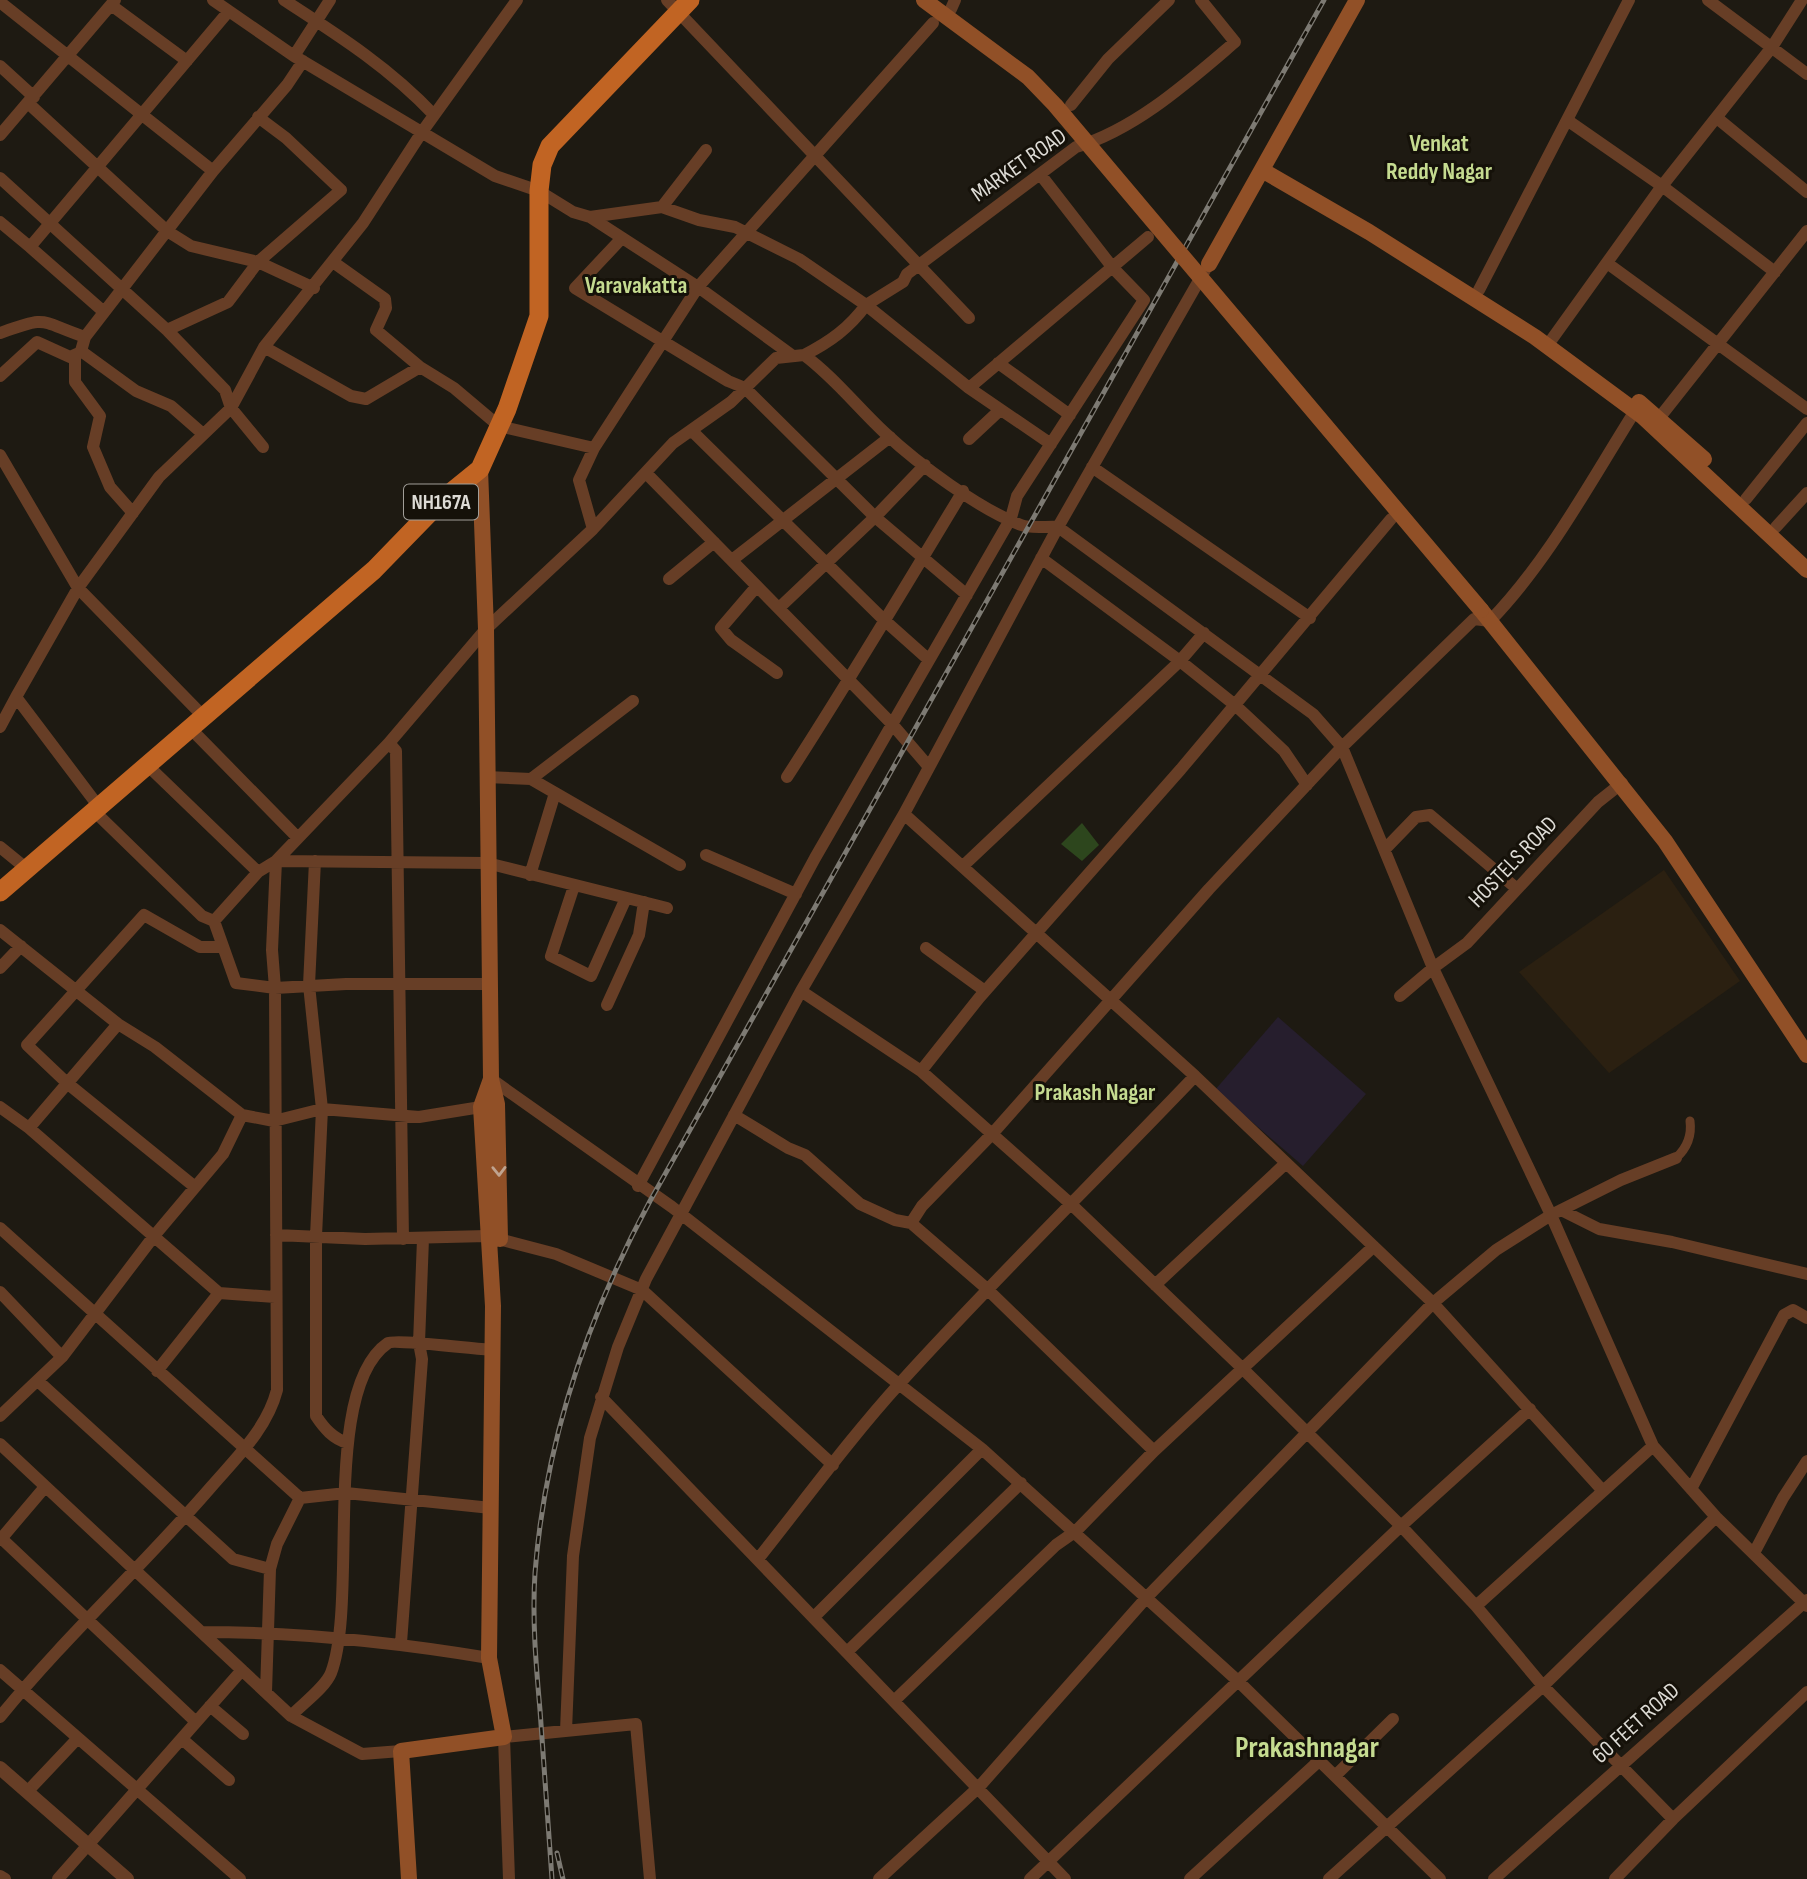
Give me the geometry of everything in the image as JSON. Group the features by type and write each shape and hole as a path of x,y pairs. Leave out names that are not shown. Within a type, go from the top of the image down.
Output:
{"highway":[{"name":"NH167A","path":"0,892 374,570 443,499 480,469 499,426 539,316 539,191 542,165 550,146 679,4"}],"main road":[{"path":"924,0 1028,77 1055,105 1486,616 1622,783 1665,841 1807,1055"},
{"path":"1209,264 1357,0"},
{"path":"1265,166 1479,290 1552,339 1660,417 1807,557"},
{"path":"1265,166 1535,337 1635,411 1807,570"},
{"path":"410,1879 401,1751 504,1737 489,1658 494,1238 489,1105 491,1079 486,629 480,469"}],"street":[{"path":"213,0 298,58 495,176 539,191 573,212 590,217 698,287 830,374 890,437 991,511 1011,517 1022,525 1058,527 1313,714 1342,747 1386,848 1433,968 1556,1212 1653,1446 1716,1517 1806,1603"},
{"path":"284,0 405,83 434,115"},
{"path":"132,513 110,487 93,447 100,416 75,382 78,354 85,337 212,171 288,85 298,58 330,0"},
{"path":"0,727 78,587 159,477 231,408 264,347 314,288 363,223 422,132 517,0"},
{"path":"1071,105 1108,59 1169,0"},
{"name":"MARKET ROAD","path":"214,920 258,872 276,861 388,743 486,629 593,529 673,443 746,388 776,359 799,356 831,341 853,322 866,305 903,282 907,274 1076,147 1101,139 1178,91 1235,42 1202,0"},
{"path":"1479,290 1629,0"},
{"path":"1707,0 1807,74"},
{"path":"1552,339 1662,186 1772,47 1802,0"},
{"path":"0,2 212,171"},
{"path":"0,135 113,2 187,61"},
{"path":"679,4 814,154 969,318"},
{"path":"30,247 228,12"},
{"path":"593,529 579,480 594,448 698,287 744,232 933,23"},
{"path":"0,66 98,167 167,231 191,246 258,262 314,288"},
{"path":"167,330 228,302 258,262 341,190 286,138 258,117"},
{"path":"1717,118 1807,192"},
{"path":"1567,120 1662,186 1775,272"},
{"path":"662,207 705,150"},
{"path":"638,1186 796,894 1011,517 1017,496 1144,300 1113,268 1040,174"},
{"path":"0,178 167,330 225,390 231,408 263,447"},
{"path":"590,217 662,207 744,232 799,259 866,305 969,388 1051,444"},
{"path":"0,222 104,312"},
{"path":"1660,417 1807,231"},
{"path":"969,388 1148,237"},
{"path":"622,238 575,288 727,381 746,388 876,517 967,595"},
{"path":"333,262 386,299 386,308 376,330 420,367 454,388 499,426 594,448"},
{"path":"1607,263 1807,409"},
{"path":"566,1731 573,1556 590,1438 601,1397 642,1290 680,1214 801,991 904,814 1058,527 1209,264"},
{"path":"0,332 34,320 52,321 85,337"},
{"path":"0,376 37,342 78,354 136,391 171,406 204,434"},
{"path":"264,347 351,396 366,399 420,367"},
{"path":"998,363 1070,415"},
{"path":"969,439 1000,410"},
{"path":"911,1223 922,1206 993,1133 1342,747 1474,619 1486,616 1532,574 1635,411"},
{"path":"1746,499 1807,423"},
{"path":"692,430 883,619 929,660"},
{"path":"732,560 890,437"},
{"path":"0,455 78,587 298,838"},
{"path":"779,608 876,517 925,465"},
{"path":"1093,467 1310,618"},
{"path":"646,473 892,724 929,767"},
{"path":"788,777 850,681 883,619 963,491"},
{"path":"1776,527 1807,492"},
{"path":"921,1071 1035,932 1310,618 1391,519"},
{"path":"669,579 715,542"},
{"path":"1041,558 1235,705 1284,751 1307,785"},
{"path":"757,586 721,628 731,639 777,673"},
{"path":"963,866 1180,661 1204,633"},
{"path":"16,698 97,809 202,916 214,920 236,983 275,988 309,985 489,984"},
{"path":"531,779 633,701"},
{"path":"388,743 396,751 402,1239"},
{"path":"147,765 258,872"},
{"path":"486,777 531,779 680,865"},
{"name":"HOSTELS ROAD","path":"1400,996 1467,943 1598,802 1622,783"},
{"path":"530,875 555,793"},
{"path":"904,814 1195,1076 1433,1303 1603,1491"},
{"path":"1386,848 1416,817 1430,815 1516,888"},
{"path":"0,848 27,869"},
{"path":"706,855 796,894"},
{"path":"0,1717 22,1689 87,1619 136,1572 185,1517 244,1448 269,1413 276,1391 275,988 272,950 276,861 487,863 667,908"},
{"path":"315,862 309,985 322,1110 316,1236 316,1416 326,1430 339,1441 348,1443"},
{"path":"574,886 551,956 591,976 626,898"},
{"path":"607,1005 639,935 644,902"},
{"path":"195,1187 67,1083 27,1045 144,915 200,947 222,947"},
{"path":"0,930 118,1024 155,1047 242,1115 274,1121 322,1110 419,1116 489,1105"},
{"path":"0,968 21,946"},
{"path":"926,948 985,991"},
{"path":"801,991 921,1071 1072,1205 1242,1368 1401,1527 1476,1606 1543,1686 1673,1819"},
{"path":"29,1128 118,1024"},
{"path":"758,1559 898,1385 986,1288 1072,1205 1195,1076"},
{"path":"491,1079 680,1214 982,1449 1076,1531 1238,1681 1389,1826 1440,1879"},
{"path":"0,1107 29,1128 219,1293 275,1297"},
{"path":"0,1416 62,1357 96,1316 155,1236 223,1154 242,1115"},
{"path":"734,1115 788,1149 805,1155 860,1204 895,1220 911,1223 986,1288 1154,1451"},
{"path":"879,1879 979,1787 1147,1597 1433,1303 1496,1250 1556,1212 1621,1180 1676,1158 1688,1142 1691,1133 1690,1121"},
{"path":"1155,1285 1286,1164"},
{"path":"1556,1212 1599,1229 1672,1242 1807,1274"},
{"path":"0,1228 300,1498 346,1493 491,1508"},
{"path":"276,1235 402,1239 494,1238 556,1254 642,1290 833,1465"},
{"path":"401,1643 422,1359 419,1343 423,1238"},
{"path":"894,1701 1056,1545 1076,1531 1154,1451 1373,1247"},
{"path":"0,1292 62,1357"},
{"path":"157,1371 219,1293"},
{"path":"1691,1489 1784,1315 1793,1310 1807,1318"},
{"path":"291,1716 331,1675 338,1638 348,1443 363,1371 388,1343 399,1340 493,1350"},
{"path":"38,1381 233,1559 270,1569"},
{"path":"0,1395 11,1406"},
{"path":"601,1397 1065,1879"},
{"path":"1030,1879 1401,1527 1530,1409"},
{"path":"0,1444 291,1716 362,1754 401,1751"},
{"path":"1476,1606 1653,1446"},
{"path":"814,1617 982,1449"},
{"path":"1754,1553 1783,1498 1807,1461"},
{"path":"847,1653 1021,1483"},
{"path":"45,1487 0,1538 196,1722"},
{"path":"266,1692 270,1569 277,1544 300,1498"},
{"path":"1329,1879 1543,1686 1716,1517"},
{"name":"60 FEET ROAD","path":"1493,1879 1806,1603"},
{"path":"201,1632 269,1632 401,1643 489,1658"},
{"path":"0,1670 240,1879"},
{"path":"58,1879 242,1670"},
{"path":"1615,1879 1673,1819 1807,1692"},
{"path":"210,1706 243,1734"},
{"path":"1336,1775 1393,1719"},
{"path":"509,1879 504,1737 636,1724 650,1879"},
{"path":"27,1792 78,1738"},
{"path":"182,1739 229,1780"},
{"path":"1189,1879 1320,1760"},
{"path":"0,1768 127,1879"},
{"path":"0,1876 5,1879"}],"shaded area":[{"path":"1664,870 1740,981 1609,1073 1519,972"},
{"path":"1278,1017 1366,1094 1303,1166 1215,1090"}],"green space":[{"path":"1082,823 1099,845 1082,861 1061,844"}],"railway":[{"path":"552,1879 535,1642 535,1573 540,1524 559,1428 573,1381 607,1289 650,1201 1324,0"},
{"path":"557,1853 563,1879"}],"district":[{"name":"Venkat Reddy Nagar","path":"1439,157"},
{"name":"Varavakatta","path":"636,285"},
{"name":"Prakash Nagar","path":"1095,1092"},
{"name":"Prakashnagar","path":"1307,1748"}]}
